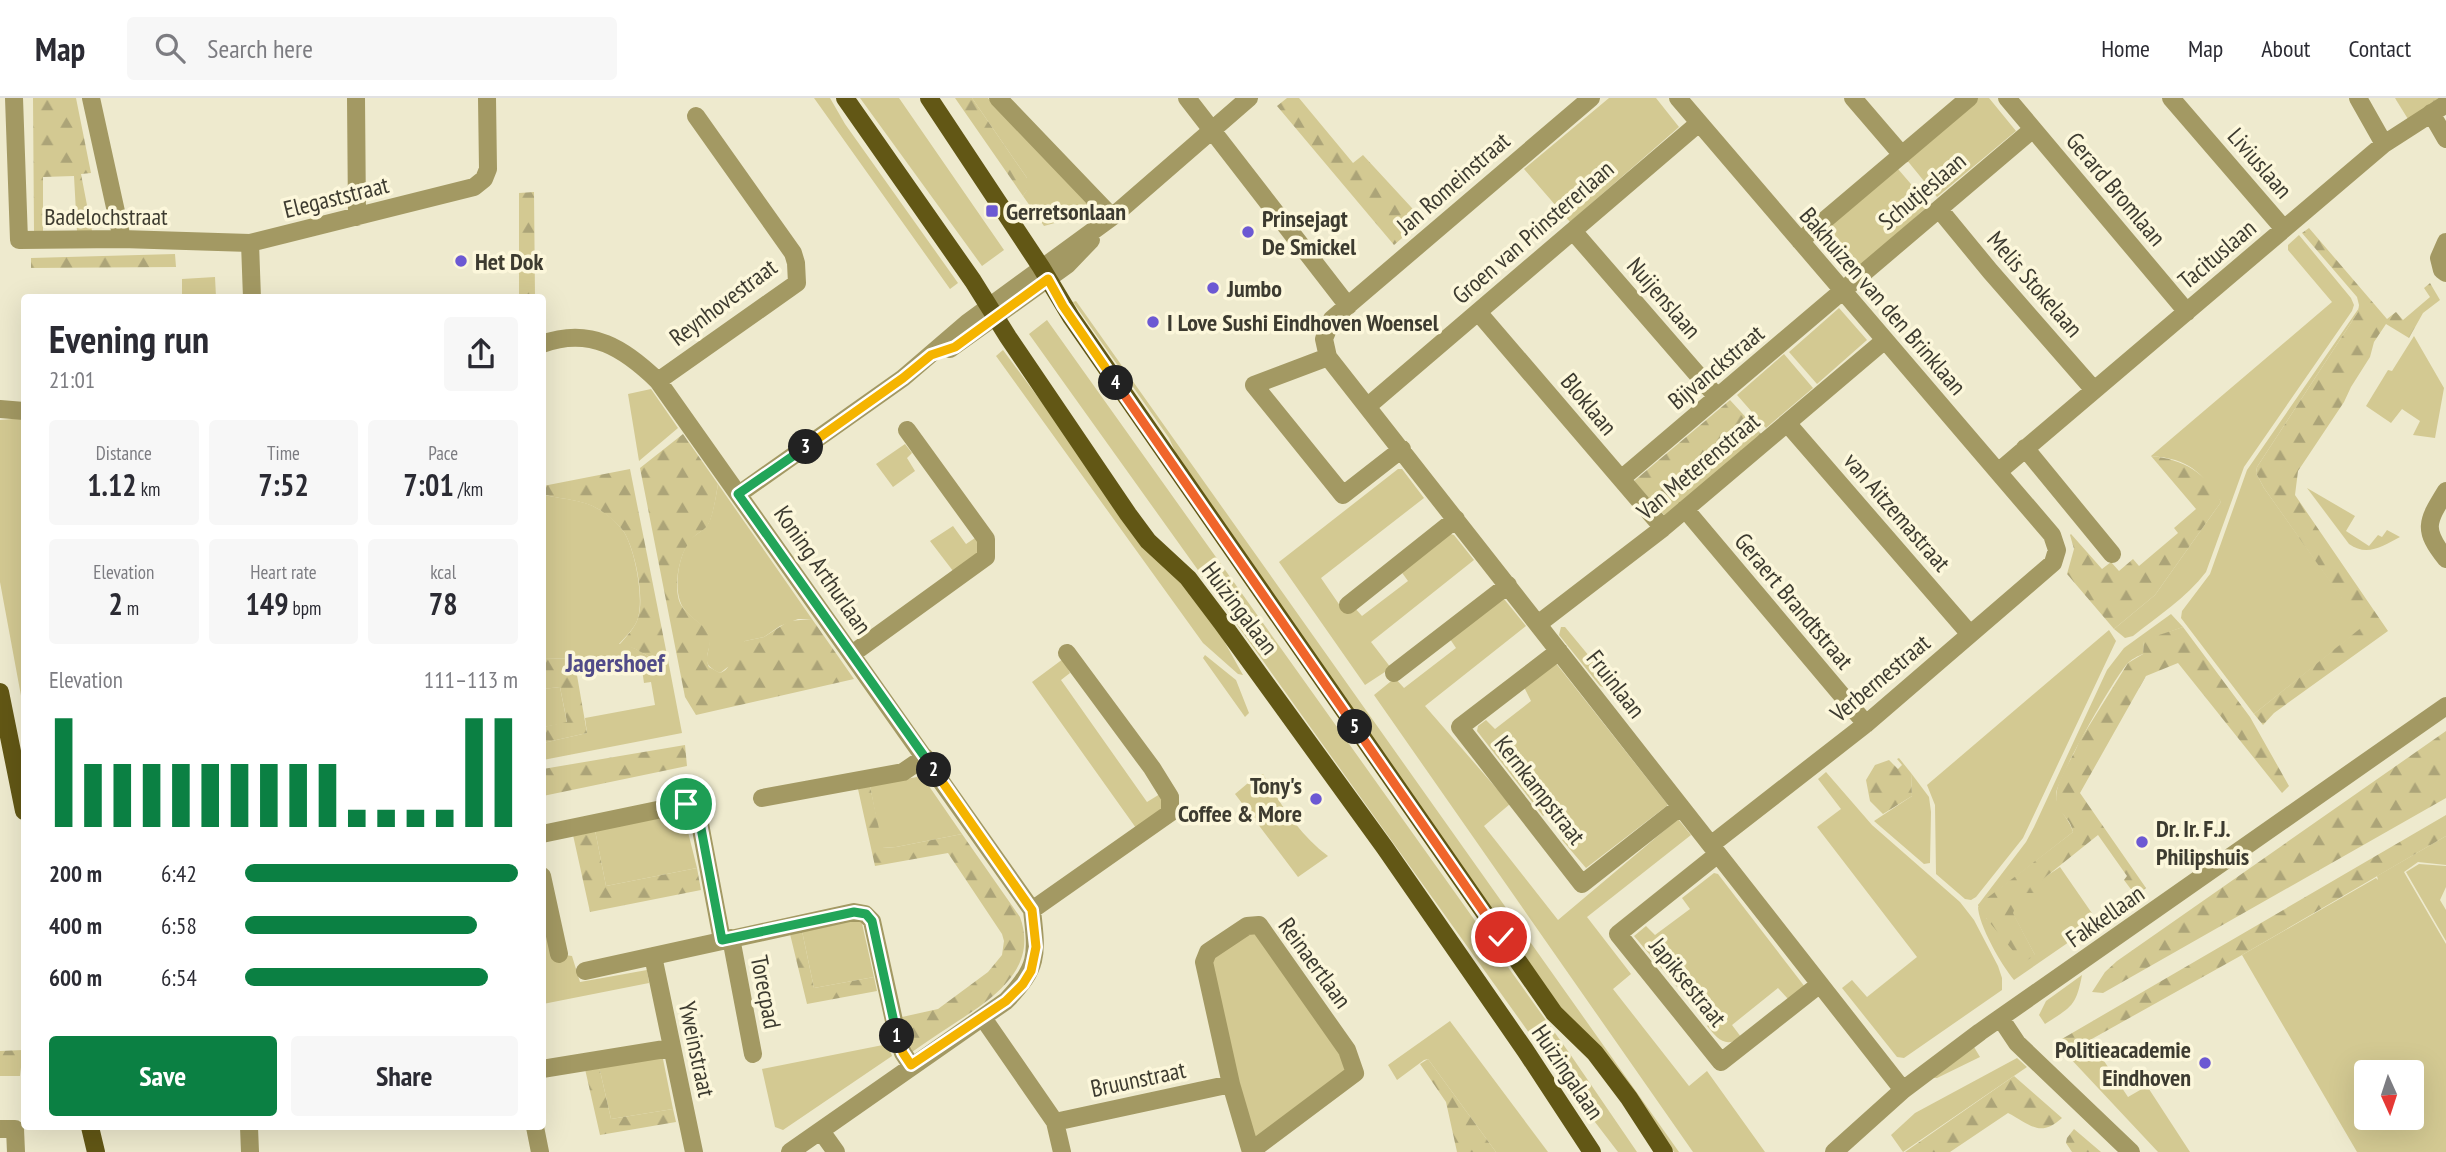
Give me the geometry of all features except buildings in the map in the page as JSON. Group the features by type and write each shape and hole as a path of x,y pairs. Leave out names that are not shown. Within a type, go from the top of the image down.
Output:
{"main road":[{"name":"Huizingalaan","path":"845,98 1128,514 1148,541 1188,578 1385,848 1592,1152"},
{"name":"Huizingalaan","path":"929,98 1116,384 1554,1013 1595,1053 1629,1098 1664,1152"},
{"path":"0,692 21,796"},
{"path":"91,1130 96,1152"}],"street":[{"name":"Badelochstraat","path":"14,98 19,240 122,239 250,243"},
{"path":"91,98 122,239"},
{"path":"356,98 356,217"},
{"name":"Elegaststraat","path":"250,243 474,187 484,179 488,169 487,98"},
{"path":"998,98 1112,217"},
{"path":"1187,98 1348,306 1332,319 1324,339 1328,357 1254,385 1343,495 1402,449"},
{"path":"738,494 890,388 931,355 955,347 992,312 1044,273 1067,265 1112,217 1249,98"},
{"name":"Jan Romeinstraat","path":"1348,306 1591,98"},
{"name":"Bakhuizen van den Brinklaan","path":"1678,98 2052,535"},
{"path":"1853,98 1902,155"},
{"path":"1800,241 1969,98"},
{"name":"Gerard Bromlaan","path":"2007,98 2187,312"},
{"name":"Liviuslaan","path":"2171,98 2284,229"},
{"path":"2358,98 2384,144"},
{"path":"2439,109 2446,139"},
{"name":"Tacituslaan","path":"1998,472 2384,144 2439,109"},
{"name":"Reynhovestraat","path":"658,381 797,283 793,253 696,116"},
{"name":"Groen van Prinstererlaan","path":"1368,407 1699,123"},
{"name":"Schutjeslaan","path":"1843,291 2033,129"},
{"name":"Melis Stokelaan","path":"1939,209 2094,390"},
{"name":"Nuijenslaan","path":"1573,231 1717,397"},
{"path":"2446,242 2439,258 2446,274"},
{"path":"250,243 252,294"},
{"name":"Bijvanckstraat","path":"1621,480 1843,291"},
{"name":"Bloklaan","path":"1478,312 1662,528"},
{"name":"Koning Arthurlaan","path":"546,343 579,338 611,345 633,357 658,381 1032,910"},
{"name":"Van Meterenstraat","path":"1538,624 1662,528 1885,340"},
{"name":"Fruinlaan","path":"1328,357 1903,1090"},
{"name":"van Aitzemastraat","path":"1787,423 1969,633"},
{"path":"852,654 986,557 986,539 907,430"},
{"path":"2025,448 2112,554"},
{"path":"2446,491 2428,520 2434,544 2446,559"},
{"name":"Geraert Brandtstraat","path":"1685,509 1866,724"},
{"path":"1348,605 1456,519"},
{"name":"Verbernestraat","path":"1715,849 1866,724 2053,563 2057,550 2052,535"},
{"path":"1394,673 1508,585"},
{"name":"Kernkampstraat","path":"1559,651 1460,727 1582,884 1680,807"},
{"path":"790,1152 1006,1001 1023,984 1031,971 1036,947 1032,910 1170,813 1170,797 1152,768 1067,653"},
{"name":"Fakkellaan","path":"1834,1152 1903,1090 2446,706"},
{"path":"762,798 904,772 925,757"},
{"name":"Torecpad","path":"546,833 686,804 697,807 752,1054"},
{"name":"Japiksestraat","path":"1715,849 1618,934 1721,1062 1820,984"},
{"path":"546,894 559,954"},
{"path":"585,971 854,912 866,914 872,921 898,1039 911,1065"},
{"name":"Reinaertlaan","path":"1259,925 1347,1050 1355,1073 1251,1152 1231,1084 1204,962 1208,952 1247,926 1259,925"},
{"name":"Yweinstraat","path":"653,956 694,1152"},
{"path":"983,1018 1055,1122 1062,1152"},
{"path":"2001,1019 2017,1043 2131,1152"},
{"path":"546,1068 671,1048"},
{"name":"Bruunstraat","path":"1055,1122 1231,1084"},
{"path":"0,1129 15,1129 16,1152"},
{"path":"249,1130 250,1152"},
{"path":"536,1130 540,1152"},
{"path":"821,1131 836,1152"}],"green space":[{"path":"33,98 76,98 91,173 81,174 92,231 77,231 74,176 43,177 43,232 34,232"},
{"path":"814,98 830,98 845,124 958,283 950,289"},
{"path":"860,98 899,98 1004,250 982,266"},
{"path":"955,98 972,98 1027,178 1027,190 1023,196"},
{"path":"972,98 988,98 1089,204 1090,213 1044,226 1023,196 1027,190 1027,178"},
{"path":"1287,98 1299,98 1353,163 1363,155 1423,220 1394,245 1277,106"},
{"path":"1609,98 1656,98 1679,127 1570,222 1524,169"},
{"path":"1978,98 1989,98 2016,131 1937,197 1906,159"},
{"path":"2395,98 2446,98 2411,124"},
{"path":"1898,169 1929,205 1857,271 1851,272 1823,240 1823,229"},
{"path":"534,192 535,294 519,294 519,193"},
{"path":"2309,228 2387,319 2396,312 2403,320 2430,297 2424,288 2430,283 2440,300 2423,313 2409,338 2386,324 2344,402 2298,471 2295,495 2388,631 2274,713 2263,725 2254,714 2362,627 2256,473 2257,467 2358,312 2357,297 2302,233"},
{"path":"2299,235 2351,298 2354,305 2352,311 2244,467 2206,572 2171,606 2133,636 2125,638 2114,629 2155,595 2221,502 2207,482 2193,469 2175,460 2151,456 2332,302 2288,250 2288,245"},
{"path":"175,254 176,267 31,268 31,258"},
{"path":"215,277 216,294 182,294 182,279"},
{"path":"1076,301 1679,1152 1674,1152 1601,1051 1558,1008 1191,487 1169,438 1073,302"},
{"path":"1839,308 1867,340 1817,384 1789,352"},
{"path":"2359,308 2257,467 2256,473 2363,627 2254,714 2181,618 2182,611 2210,574 2247,470"},
{"path":"1047,320 1637,1152 1618,1152 1565,1083 1029,334"},
{"path":"2414,336 2444,388 2435,438 2413,435 2420,421 2402,409 2391,423 2366,406 2388,370 2392,371"},
{"path":"1003,350 1146,543 1180,578 1214,623 1243,675 1238,674 1203,643 996,356"},
{"path":"1784,354 1813,388 1766,428 1737,395"},
{"path":"651,389 678,428 639,461 628,394"},
{"path":"1730,400 1762,435 1666,517 1634,481"},
{"path":"21,418 21,696 0,582 0,420"},
{"path":"683,434 718,484 710,521 693,537 683,553 677,579 680,603 709,636 709,667 720,673 728,666 730,650 745,641 764,637 789,621 812,619 854,679 696,715 685,697 640,468"},
{"path":"905,444 912,453 907,458 915,471 893,487 876,464"},
{"path":"2151,456 2173,460 2193,469 2209,483 2221,502 2155,595 2114,629 2067,574 2074,549 2070,535 2102,569 2111,562 2119,571 2133,559 2139,566 2178,533 2174,528 2196,509"},
{"path":"630,469 668,660 655,659 619,645 637,622 640,609 640,587 635,562 622,529 593,506 546,495 546,485"},
{"path":"1398,469 1402,469 1424,498 1321,578 1345,613 1354,607 1362,616 1408,581 1400,570 1447,533 1454,535 1474,560 1371,642 1391,668 1365,685 1279,562"},
{"path":"718,484 812,619 798,619 780,626 764,637 745,641 730,660 729,666 720,673 708,665 707,633 682,606 678,594 683,552 691,539 709,523"},
{"path":"2307,488 2355,516 2346,531 2369,546 2378,535 2382,537 2387,530 2400,537 2375,549 2356,548 2349,544"},
{"path":"546,495 593,506 610,517 624,532 632,550 637,574 640,609 635,625 619,644 632,647 655,659 668,660 682,733 546,759 546,742 587,733 585,718 655,705 651,682 644,683 640,656 576,669 574,658 546,659"},
{"path":"953,526 966,544 975,538 981,546 980,554 953,571 930,541"},
{"path":"1500,594 1526,626 1425,706 1510,804 1484,826 1558,920 1678,819 1691,835 1587,917 1631,974 1613,989 1689,1086 1707,1071 1765,1152 1693,1152 1374,695 1395,678 1404,688 1456,648 1448,636"},
{"path":"2171,614 2183,627 2144,641 2143,654 2129,662 2122,670 2076,749 2059,785 2057,800 2073,832 1978,906 2026,842 2107,670 2124,648"},
{"path":"1561,627 1565,627 1609,680 1610,685 1605,688 1600,686 1559,635"},
{"path":"2183,627 2250,717 2289,786 2282,793 2178,663 2146,676 2080,793 2146,888 2136,896 2124,880 2127,876 2098,835 2043,879 2037,893 2013,893 2018,901 2013,913 2035,955 2023,963 1986,918 1983,918 1978,905 2073,832 2070,823 2058,808 2056,796 2060,781 2079,742 2128,663 2143,654 2144,640"},
{"path":"2109,630 2116,641 2023,838 1976,897 1965,899 1936,874 1935,805 1927,785"},
{"path":"1205,655 1236,680 1249,713 1245,717 1203,658"},
{"path":"574,658 587,733 546,742 546,726 567,722 560,687 546,689 546,659"},
{"path":"1063,659 1070,673 1061,680 1147,802 1160,794 1163,804 1160,813 1136,828 1032,682"},
{"path":"1555,662 1668,805 1586,868 1562,840 1572,832 1553,808 1543,816 1477,731 1478,726 1486,720 1495,729 1531,701 1524,687"},
{"path":"560,687 567,723 546,726 546,689"},
{"path":"2446,731 2446,798 2103,993 2092,992 2105,972 2117,961"},
{"path":"685,745 687,766 546,795 546,768"},
{"path":"1899,758 1911,773 1912,796 1883,814 1870,801 1866,780 1875,765 1889,760 1898,769 1902,765 1897,759"},
{"path":"1826,772 1872,825 1960,902 1974,920 2002,978 2002,990 1904,1058 1897,1057 1842,988 1852,980 1867,997 1917,957 1817,827 1841,809 1818,779"},
{"path":"1911,773 1929,797 1930,863 1924,864 1874,821 1912,796"},
{"path":"1263,774 1299,829 1328,856 1298,877 1235,794"},
{"path":"922,776 962,834 882,848 870,786"},
{"path":"870,786 883,848 962,834 1020,917 1024,936 1023,954 1006,983 979,1007 912,1052 902,1017 938,1009 988,972 1002,955 1004,941 948,853 875,866 858,789"},
{"path":"683,812 697,868 606,886 595,830"},
{"path":"2446,815 2446,836 2090,1040 2069,1057 2055,1043"},
{"path":"595,830 606,886 697,868 701,890 590,912 573,835"},
{"path":"2446,836 2446,865 2418,862 2404,872 2446,944 2446,1152 2357,1152 2242,955 2376,878 2378,880 2377,876"},
{"path":"2419,864 2446,866 2446,887 2440,900 2446,910 2446,941 2406,872"},
{"path":"2060,867 2098,922 2014,980 1991,944 1978,906 1986,918 2035,955 2012,912 2012,893"},
{"path":"1714,873 1718,874 1805,987 1788,999 1778,988 1732,1025 1741,1037 1730,1042 1718,1038 1707,1026 1718,1016 1689,979 1677,987 1634,936 1646,926 1655,935 1690,909 1682,898"},
{"path":"861,919 874,977 814,988 802,931"},
{"path":"546,925 565,955 572,956 580,982 647,970 649,983 546,1003"},
{"path":"1257,929 1351,1069 1252,1147 1210,953"},
{"path":"802,931 814,988 874,977 877,991 807,1004 790,934"},
{"path":"2082,975 2075,1000 2061,1014 2045,1024 2039,1015 2046,1001"},
{"path":"1450,1021 1548,1152 1496,1152 1428,1059 1397,1080 1388,1065"},
{"path":"2090,1040 2128,1097 2147,1086 2190,1152 2158,1152 2069,1057"},
{"path":"888,1044 892,1056 783,1130 775,1127 762,1069"},
{"path":"1974,1047 1980,1057 1933,1078"},
{"path":"21,1050 20,1076 0,1076 0,1051"},
{"path":"662,1054 673,1109 611,1119 599,1066"},
{"path":"2017,1058 2027,1067 1903,1152 1891,1135 1915,1113"},
{"path":"1428,1059 1496,1152 1457,1152 1446,1102 1420,1064"},
{"path":"599,1066 611,1119 673,1109 676,1122 600,1135 585,1069"},
{"path":"2014,1076 2062,1118 2048,1127 2035,1128 2008,1113 1950,1152 1905,1152"},
{"path":"2074,1129 2101,1152 2072,1152 2066,1143"}],"place":[{"name":"Gerretsonlaan","path":"992,211"},
{"name":"Prinsejagt De Smickel","path":"1248,232"},
{"name":"Het Dok","path":"461,261"},
{"name":"Jumbo","path":"1213,288"},
{"name":"I Love Sushi Eindhoven Woensel","path":"1153,322"},
{"name":"Tony's Coffee & More","path":"1316,799"},
{"name":"Dr. Ir. F.J. Philipshuis","path":"2142,842"},
{"name":"Politieacademie Eindhoven","path":"2205,1063"}],"district":[{"name":"Jagershoef","path":"615,662"}],"route":[{"path":"686,804 697,807 722,940 854,912 866,914 872,921 898,1039 911,1065 983,1018 1023,984 1031,971 1036,947 1032,910 738,494 890,388 931,355 955,347 1048,279 1059,300 1501,937"}]}
